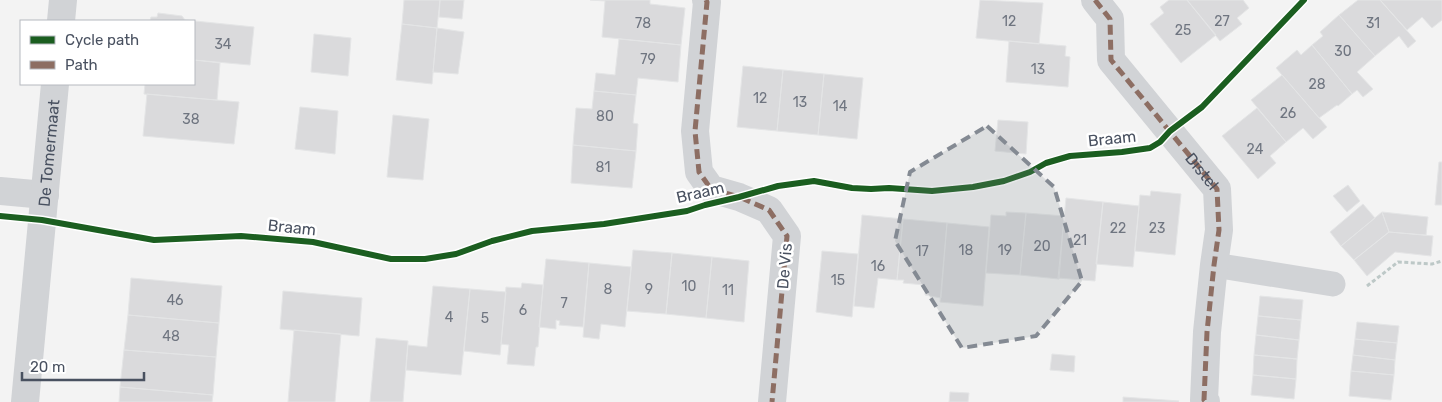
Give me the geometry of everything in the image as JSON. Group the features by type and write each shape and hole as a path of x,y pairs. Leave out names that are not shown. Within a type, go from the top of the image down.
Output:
{"street":[{"path":"61,20 63,0"},
{"name":"De Vis","path":"706,0 695,131 699,172 711,189 739,197 769,210 787,236 772,402"},
{"name":"Distel","path":"1095,0 1110,19 1111,60 1217,189 1219,230 1207,332 1204,400 1206,402"},
{"name":"De Tomermaat","path":"25,402 56,85"},
{"path":"0,191 45,195"}],"lane":[{"path":"1214,265 1333,284"}],"path":[{"path":"1333,284 1363,288 1398,262 1432,264 1442,261"}],"highlighted area":[{"path":"987,126 1054,187 1082,281 1036,336 962,348 895,241 910,172"}],"building":[{"path":"404,0 440,0 437,28 402,24"},
{"path":"440,0 464,0 462,19 439,17"},
{"path":"590,0 650,0 650,4 685,8 681,45 602,37 605,1"},
{"path":"980,0 1043,3 1039,44 976,38"},
{"path":"1169,0 1187,0 1216,35 1181,63 1150,24 1164,13 1160,7"},
{"path":"1187,0 1243,0 1249,8 1237,18 1242,24 1220,41"},
{"path":"1358,0 1380,0 1416,41 1408,48 1399,36 1375,56 1339,15"},
{"path":"1380,0 1442,0 1442,20 1432,28 1422,17 1407,30"},
{"path":"158,13 182,16 185,20 150,20 151,17 157,17"},
{"path":"1339,15 1375,56 1357,72 1373,89 1363,97 1357,90 1352,94 1312,45 1323,36 1320,32"},
{"path":"195,21 254,27 250,65 195,60"},
{"path":"402,24 437,28 432,84 396,80"},
{"path":"437,28 464,32 458,74 433,72"},
{"path":"314,34 351,38 348,76 311,72"},
{"path":"619,39 681,45 678,82 638,78 636,95 594,91 596,73 615,75"},
{"path":"1009,41 1066,46 1065,56 1070,57 1068,87 1006,82"},
{"path":"1312,45 1352,94 1319,118 1276,68 1297,50 1301,55"},
{"path":"195,60 220,63 217,100 144,94 145,85 195,85"},
{"path":"743,66 783,70 777,131 737,127"},
{"path":"783,70 824,74 818,135 777,131"},
{"path":"824,74 863,78 857,139 818,135"},
{"path":"1282,75 1327,127 1313,139 1303,128 1286,142 1251,100"},
{"path":"594,91 636,95 633,123 638,124 636,151 573,145 576,108 592,109"},
{"path":"147,94 239,102 234,144 143,136"},
{"path":"300,107 338,111 335,154 295,149"},
{"path":"1257,108 1286,142 1270,156 1276,163 1258,179 1222,136"},
{"path":"393,115 429,119 423,180 387,177"},
{"path":"998,120 1028,122 1026,154 995,151"},
{"path":"573,145 636,151 632,188 571,183"},
{"path":"1439,162 1442,162 1442,205 1435,205"},
{"path":"1348,185 1360,201 1347,212 1333,196"},
{"path":"1151,191 1181,194 1175,255 1135,251 1140,195 1150,196"},
{"path":"1066,198 1103,202 1095,281 1058,278"},
{"path":"1103,202 1139,206 1133,267 1096,264"},
{"path":"1363,204 1375,218 1341,246 1330,232"},
{"path":"1006,212 1026,213 1020,275 986,273 991,215 1006,216"},
{"path":"1382,212 1428,217 1426,235 1389,232"},
{"path":"1382,212 1389,232 1354,260 1341,246"},
{"path":"1026,213 1064,216 1059,279 1020,275"},
{"path":"862,215 903,219 897,280 878,278 874,308 854,306"},
{"path":"903,219 947,223 941,298 925,295 925,285 903,283 904,280 897,280"},
{"path":"947,223 989,227 983,306 940,302"},
{"path":"1389,232 1433,236 1431,256 1395,252 1367,276 1354,260"},
{"path":"633,250 672,253 666,314 627,311"},
{"path":"822,251 858,254 852,317 816,312"},
{"path":"672,253 712,257 706,318 666,314"},
{"path":"712,257 749,261 744,322 706,318"},
{"path":"546,259 589,263 583,327 559,325 560,321 556,320 556,329 539,327"},
{"path":"589,263 631,267 625,327 601,324 599,339 583,337"},
{"path":"131,278 222,286 219,323 128,315"},
{"path":"522,283 543,285 538,347 536,347 534,366 507,364 509,345 501,344 506,287 521,288"},
{"path":"433,286 470,289 461,375 406,370 408,345 427,347"},
{"path":"470,289 506,292 500,355 464,351"},
{"path":"283,291 362,298 359,336 280,329"},
{"path":"1260,296 1303,300 1301,320 1258,316"},
{"path":"128,315 219,323 216,357 124,350"},
{"path":"1258,316 1301,320 1299,340 1256,335"},
{"path":"1357,322 1399,326 1397,343 1355,339"},
{"path":"294,330 341,334 335,402 288,402"},
{"path":"1256,335 1299,340 1297,359 1254,355"},
{"path":"376,338 408,341 403,402 370,402"},
{"path":"1355,339 1397,343 1395,360 1353,355"},
{"path":"124,350 216,357 213,395 120,387"},
{"path":"1052,354 1075,356 1074,372 1050,370"},
{"path":"1254,355 1297,359 1296,379 1253,375"},
{"path":"1353,355 1395,360 1394,375 1351,371"},
{"path":"1351,371 1394,375 1391,400 1349,396"},
{"path":"1253,375 1296,379 1294,399 1251,395"},
{"path":"120,387 213,395 212,402 119,402"},
{"path":"950,392 969,393 968,402 949,402"},
{"path":"1123,397 1179,401 1123,402"}],"marked path":[{"path":"706,0 695,131 699,172 711,189 739,197 769,210 787,236 772,402"},
{"path":"1095,0 1110,19 1111,60 1217,189 1219,230 1207,332 1204,400 1206,402"}],"cycle path":[{"name":"Braam","path":"0,216 42,220 154,240 241,236 313,242 391,259 425,259 456,254 492,241 532,231 604,224 687,211 778,186 814,181 852,188 871,189 889,188 932,191 973,187 1004,181 1030,172 1046,163 1070,156 1150,148 1202,107 1304,0"}]}
